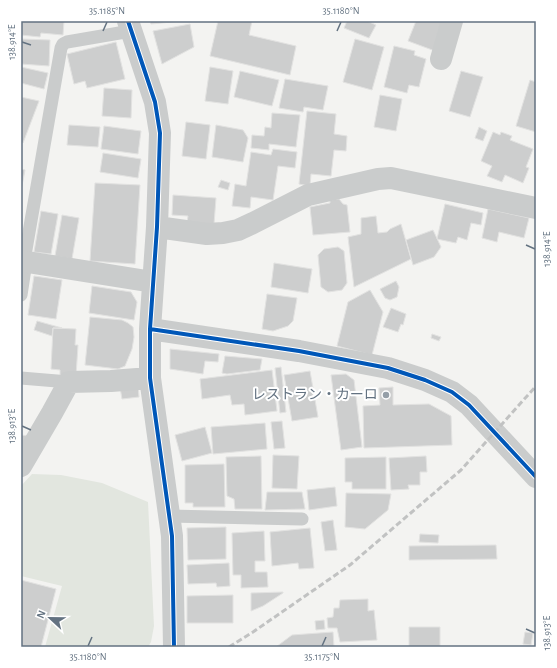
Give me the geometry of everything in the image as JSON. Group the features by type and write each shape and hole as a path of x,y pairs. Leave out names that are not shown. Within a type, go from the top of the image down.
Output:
{"street":[{"path":"441,59 452,21"},
{"path":"130,26 155,102 160,134 157,227 150,329 150,378 172,536 174,647"},
{"path":"157,227 207,234 223,234 238,230 308,195 372,180 391,178 536,208"},
{"path":"24,261 153,282"},
{"path":"150,329 299,351 388,368 425,380 452,392 469,405 536,477"},
{"path":"21,466 69,382 150,378"}],"lane":[{"path":"21,295 24,261 63,44 130,26"},
{"path":"21,378 69,382"},
{"path":"170,516 302,519"}],"shaded area":[{"path":"32,474 61,475 102,483 148,502 154,626 151,642 148,647 45,647 62,586 21,576 21,486"}],"building":[{"path":"21,21 64,21 63,35 41,33 40,37 21,35"},
{"path":"150,21 182,21 151,24"},
{"path":"218,21 252,21 249,35 296,46 290,75 210,56"},
{"path":"347,21 367,21 376,25 369,38 344,28"},
{"path":"416,21 447,21 435,51 408,41"},
{"path":"190,24 194,47 162,64 153,31"},
{"path":"21,39 50,40 49,66 21,64"},
{"path":"355,39 384,47 372,90 343,82"},
{"path":"116,42 125,79 87,88 85,81 74,84 67,54"},
{"path":"394,46 415,51 414,55 426,59 419,87 409,85 407,93 384,87"},
{"path":"21,67 48,73 44,89 21,83"},
{"path":"210,67 233,71 228,104 205,101"},
{"path":"240,71 279,80 272,106 234,97"},
{"path":"461,71 483,77 470,117 449,111"},
{"path":"285,79 328,86 323,110 304,107 303,112 279,108"},
{"path":"530,80 536,82 536,132 516,126"},
{"path":"104,88 132,90 131,118 102,116"},
{"path":"380,95 402,99 396,131 374,127"},
{"path":"21,97 39,101 23,143 21,142"},
{"path":"307,111 336,114 334,134 347,136 346,151 334,150 331,176 311,174 310,186 299,184"},
{"path":"272,113 300,115 296,147 269,144 269,150 251,148 252,135 264,136 265,127 271,128"},
{"path":"186,122 210,125 206,159 182,156"},
{"path":"69,125 100,127 98,147 67,145"},
{"path":"216,125 243,130 248,138 243,162 212,157"},
{"path":"104,126 141,131 138,154 101,149"},
{"path":"479,127 487,131 483,141 475,138"},
{"path":"493,132 500,135 501,132 512,136 510,140 533,149 526,167 529,168 523,183 505,175 502,182 487,176 492,166 481,161"},
{"path":"273,149 297,152 295,168 278,166 273,200 251,197 250,208 232,206 235,184 246,186 251,152 271,155"},
{"path":"103,153 141,159 138,178 100,172"},
{"path":"21,169 25,170 21,191"},
{"path":"221,180 230,183 228,190 218,187"},
{"path":"95,183 140,185 135,264 90,261"},
{"path":"173,195 216,198 214,224 187,223 188,216 172,215"},
{"path":"339,199 343,204 347,205 350,232 313,235 310,207 330,203 330,200"},
{"path":"445,204 483,213 481,225 471,223 467,240 458,237 456,243 437,239"},
{"path":"488,209 529,218 524,238 499,232 497,242 482,238"},
{"path":"41,211 58,214 51,254 34,252"},
{"path":"62,215 79,218 72,259 55,256"},
{"path":"376,216 378,233 387,232 401,224 411,259 354,287 348,237 361,234 361,218"},
{"path":"433,230 441,247 434,257 413,265 406,240"},
{"path":"338,247 344,251 347,283 342,290 328,292 321,287 318,255 324,249"},
{"path":"274,263 312,269 308,293 271,287"},
{"path":"34,276 62,280 56,319 28,315"},
{"path":"396,281 399,287 397,297 390,300 385,298 380,289"},
{"path":"92,286 131,292 137,302 134,320 89,313"},
{"path":"370,290 383,312 372,355 337,346 348,302"},
{"path":"267,294 297,298 293,321 288,326 273,331 262,329"},
{"path":"391,308 406,314 403,325 401,324 398,332 383,327"},
{"path":"90,317 122,320 133,327 134,337 132,349 125,366 118,369 85,365"},
{"path":"37,321 62,328 53,328 52,336 34,330"},
{"path":"53,328 76,329 75,345 78,345 76,376 60,375 60,370 51,369"},
{"path":"432,334 441,337 439,341 431,338"},
{"path":"170,349 219,354 218,362 205,361 203,374 170,369"},
{"path":"225,356 262,359 260,370 227,374 222,373"},
{"path":"281,367 286,412 280,413 275,368"},
{"path":"272,370 277,411 245,415 244,404 232,405 230,395 202,399 200,379"},
{"path":"310,371 318,417 292,421 284,375"},
{"path":"346,374 354,380 362,447 341,450 331,375"},
{"path":"138,385 139,397 122,399 120,387"},
{"path":"393,387 393,405 429,404 451,416 452,445 364,448 363,406 380,405 379,388"},
{"path":"282,421 285,448 274,449 271,422"},
{"path":"265,423 267,449 213,454 211,427"},
{"path":"205,427 212,453 182,461 175,435"},
{"path":"21,435 29,436 21,453"},
{"path":"273,455 299,456 297,489 272,488"},
{"path":"261,456 262,509 235,509 234,499 227,496 226,457"},
{"path":"426,456 427,472 420,472 420,485 408,485 409,489 391,490 389,458"},
{"path":"386,457 386,489 352,489 352,482 345,482 345,458"},
{"path":"224,464 225,507 193,507 193,503 185,503 185,465"},
{"path":"335,487 337,506 309,510 307,490"},
{"path":"267,492 302,492 305,509 265,510"},
{"path":"346,493 391,494 388,510 365,529 345,527"},
{"path":"333,520 337,550 325,551 321,522"},
{"path":"226,527 226,559 188,560 187,528"},
{"path":"310,528 314,568 299,569 298,563 272,566 270,532"},
{"path":"264,531 265,561 255,561 255,572 267,572 268,587 241,588 241,575 233,575 232,533"},
{"path":"420,534 439,535 438,543 419,542"},
{"path":"496,545 497,559 409,560 409,546"},
{"path":"229,563 230,586 217,587 216,583 188,584 187,565"},
{"path":"21,580 56,589 41,647 21,647"},
{"path":"283,592 263,606 251,611 251,593"},
{"path":"233,595 233,623 187,623 187,596"},
{"path":"368,599 368,611 374,610 377,640 340,642 337,628 328,628 327,618 333,617 334,608 339,608 340,600"},
{"path":"324,620 325,629 316,630 315,621"},
{"path":"409,627 440,627 440,647 409,647"},
{"path":"333,632 334,647 276,647 292,635"},
{"path":"525,632 533,633 531,645 523,644"}],"railway":[{"path":"229,647 350,565 461,470 536,386"}],"cycle path":[{"path":"128,21 155,102 160,133 157,227 150,329 150,378 172,536 174,647"},
{"path":"150,329 299,351 388,368 425,380 452,392 469,405 536,477"}],"place":[{"name":"レストラン・カーロ","path":"386,395"}]}
